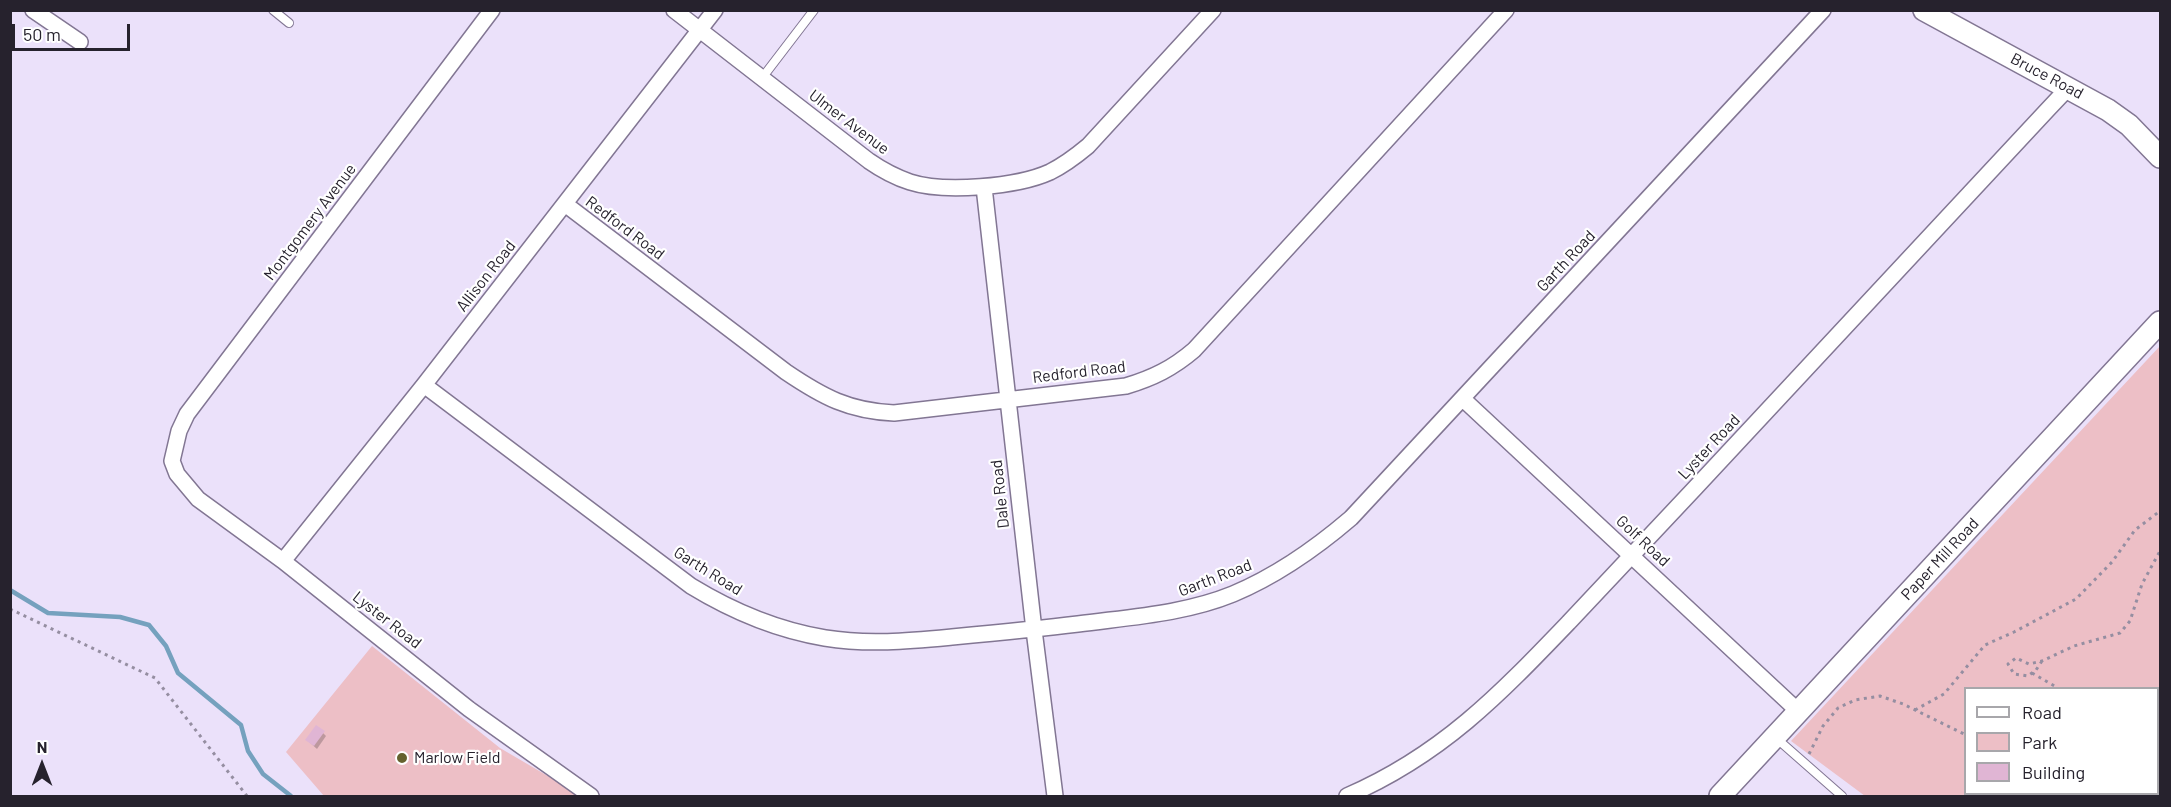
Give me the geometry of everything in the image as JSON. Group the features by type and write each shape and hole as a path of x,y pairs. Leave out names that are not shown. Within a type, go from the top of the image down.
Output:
{"street":[{"path":"33,10 80,42"},
{"name":"Montgomery Avenue","path":"172,461 179,431 187,414 492,10"},
{"name":"Ulmer Avenue","path":"674,10 869,161 897,177 926,186 984,187 1048,172 1071,160 1088,146 1213,10"},
{"name":"Allison Road","path":"283,561 424,385 715,10"},
{"name":"Redford Road","path":"565,204 786,372 822,396 839,403 874,412 894,413 1126,386 1163,373 1177,364 1223,320 1506,10"},
{"name":"Garth Road","path":"424,385 691,586 717,602 763,622 824,638 887,643 1034,630 1179,611 1234,593 1261,580 1317,546 1351,518 1823,10"},
{"name":"Bruce Road","path":"1924,10 2108,110 2129,125 2160,157"},
{"name":"Lyster Road","path":"1347,796 1405,767 1443,742 1478,714 1509,684 2069,87"},
{"name":"Dale Road","path":"984,187 1055,796"},
{"name":"Paper Mill Road","path":"1719,796 2160,322"},
{"name":"Golf Road","path":"1462,399 1798,711"},
{"name":"Lyster Road","path":"172,461 177,474 198,499 283,561 469,709 591,796"}],"lane":[{"path":"273,10 289,23"},
{"path":"762,79 814,10"},
{"path":"1774,737 1842,796"}],"path":[{"path":"1915,710 1944,694 1985,645 2076,599 2112,562 2134,530 2160,511"},
{"path":"2042,661 2028,676 2014,674 2008,664 2016,658 2029,664 2042,661 2074,646 2120,633 2130,621 2142,584 2160,551"},
{"path":"10,609 155,678 247,796"},
{"path":"2032,673 2056,687"},
{"path":"1806,764 1823,726 1838,708 1855,700 1880,696 1915,710 1964,734"}],"green space":[{"path":"2160,346 2160,796 1865,796 1791,741"},
{"name":"Marlow Field","path":"372,646 500,748 582,796 324,796 286,752"}],"building":[{"path":"316,725 325,731 314,746 305,740"}],"waterway":[{"path":"10,590 48,613 120,617 149,625 166,646 178,673 241,725 248,751 263,774 291,796"}],"place":[{"name":"Marlow Field","path":"402,758"}]}
